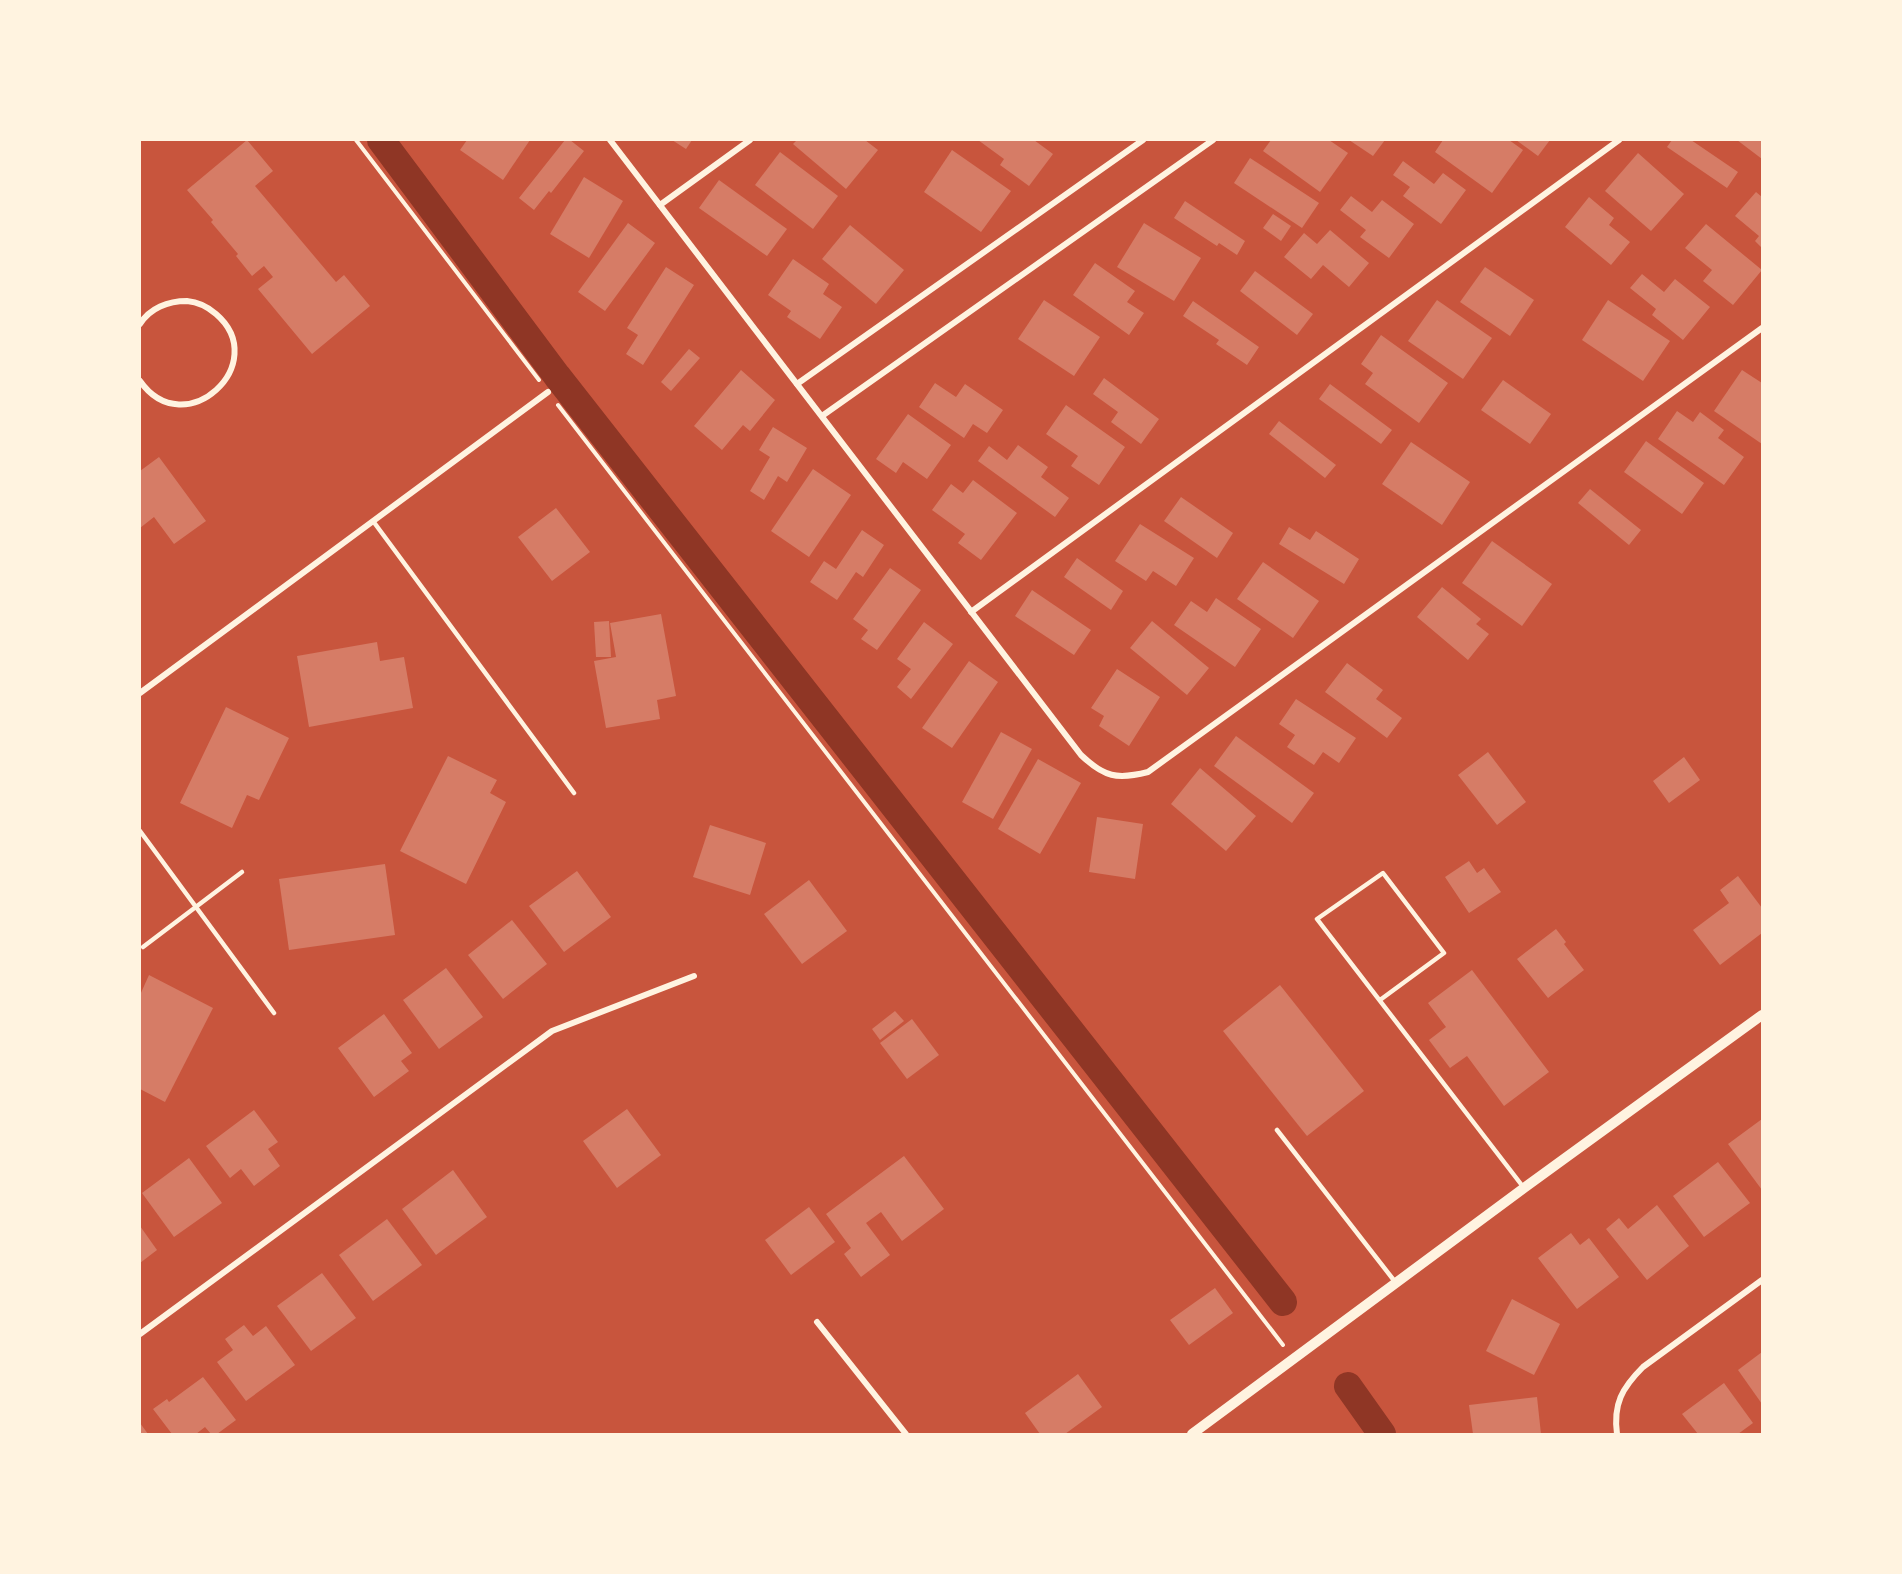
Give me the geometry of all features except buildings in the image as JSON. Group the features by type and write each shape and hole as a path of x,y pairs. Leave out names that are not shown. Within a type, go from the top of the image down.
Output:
{"street":[{"path":"610,140 1081,755 1094,768 1111,775 1130,777 1148,772 1762,328"},
{"path":"660,205 750,140"},
{"path":"797,384 1143,140"},
{"path":"822,416 1213,140"},
{"path":"971,612 1619,140"},
{"path":"140,324 158,307 174,301 191,302 208,308 221,319 230,333 234,349 232,366 226,381 214,393 200,401 184,404 167,402 153,395 140,383"},
{"path":"140,693 548,392"},
{"path":"140,1334 552,1031 694,976"},
{"path":"1192,1434 1762,1015"},
{"path":"1617,1434 1615,1420 1619,1400 1628,1381 1643,1367 1762,1280"},
{"path":"818,1322 906,1434"}],"lane":[{"path":"373,521 574,793"},
{"path":"140,831 274,1013"},
{"path":"143,946 242,872"},
{"path":"1380,1000 1444,952 1383,873 1317,919 1524,1188"},
{"path":"1277,1130 1396,1283"}],"path":[{"path":"356,140 1293,1359"}],"waterway":[{"path":"381,140 557,376 1283,1302"},
{"path":"1348,1386 1382,1434"}]}
